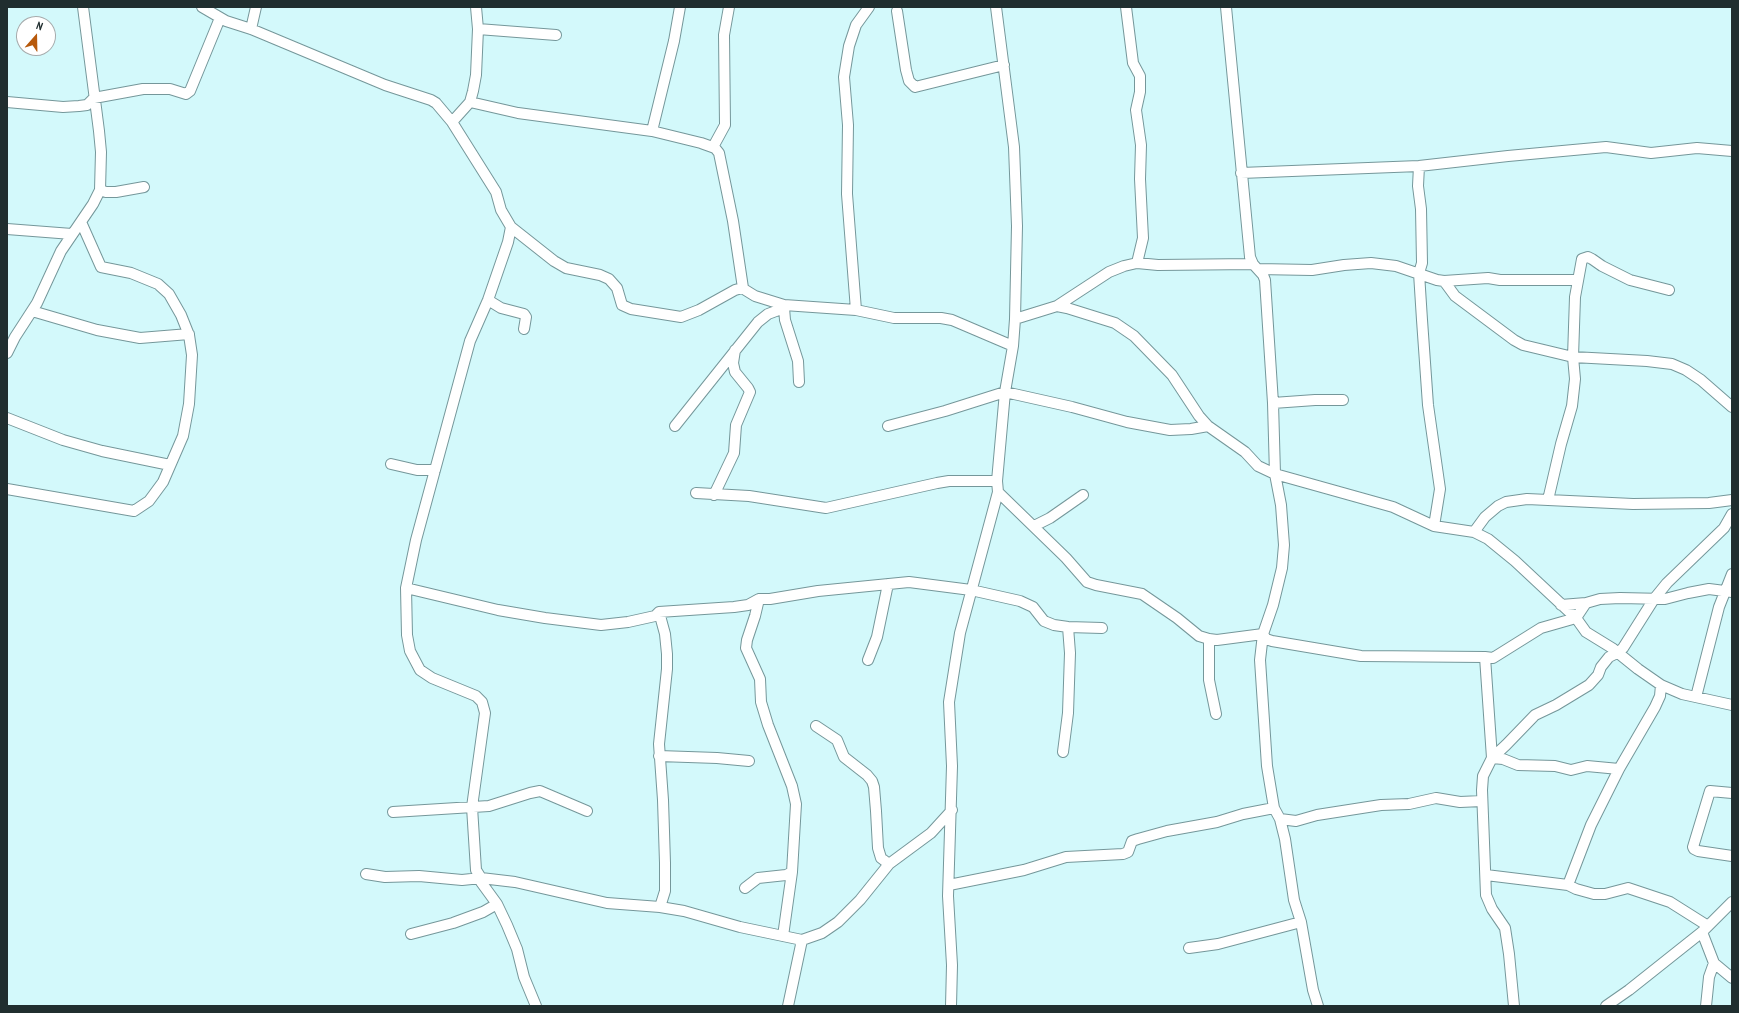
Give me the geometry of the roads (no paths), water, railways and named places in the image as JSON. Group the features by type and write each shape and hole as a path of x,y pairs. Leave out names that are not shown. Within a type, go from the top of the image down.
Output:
{"street":[{"path":"7,353 32,311 61,251 81,222 100,190 101,152 89,42 83,7"},
{"path":"202,7 226,21 251,29 385,85 436,103 452,122 496,192 502,210 511,227 554,261 566,268 610,278 616,285 622,305 631,309 682,317 699,310 735,290 744,288"},
{"path":"251,29 256,7"},
{"path":"452,122 470,102 476,75 478,29 476,7"},
{"path":"652,132 674,41 680,7"},
{"path":"713,147 725,125 724,36 729,7"},
{"path":"856,310 847,194 848,124 844,77 849,46 856,25 869,7"},
{"path":"951,1006 952,965 949,885 952,766 949,702 960,633 998,492 997,481 1005,392 1013,346 1015,319 1017,226 1014,163 1004,65 996,7"},
{"path":"1126,7 1133,63 1140,76 1140,92 1136,110 1142,145 1140,179 1143,238 1137,263"},
{"path":"1226,7 1250,257 1265,280 1274,403 1275,474 1281,505 1284,545 1282,568 1263,634 1260,660 1267,766 1274,808 1280,819 1285,839 1294,900 1301,922 1312,990 1318,1006"},
{"path":"897,11 904,62 909,81 914,86 918,87 1004,65"},
{"path":"7,102 55,106 79,106 87,104 94,98 143,89 170,88 186,94 190,91 220,18"},
{"path":"478,29 556,35"},
{"path":"470,102 518,114 652,132 713,147 718,151 721,158 744,288 755,296 784,306 856,310 894,318 940,318 952,320 1013,346"},
{"path":"1241,173 1419,166 1606,147 1651,153 1698,148 1732,151"},
{"path":"1419,166 1418,186 1421,209 1422,263 1419,273 1428,405 1440,489 1434,526"},
{"path":"100,190 106,192 116,192 144,187"},
{"path":"7,489 134,511 142,507 153,496 163,482 183,436 189,404 192,354 189,334 181,315 163,287 145,278 122,271 103,268 100,265 81,222"},
{"path":"511,227 508,242 488,300 470,341 416,540 406,588 407,635 410,651 416,665 420,670 432,678 471,693 482,702 485,713 472,807 476,870 482,878 481,882 497,904 517,950 524,977 536,1006"},
{"path":"7,229 72,234"},
{"path":"1548,500 1561,444 1572,406 1575,379 1573,357 1577,280 1582,259 1588,257 1616,274 1630,280 1669,290"},
{"path":"1015,319 1057,306 1109,272 1137,263 1312,270 1344,265 1372,263 1396,266 1444,281 1488,278 1507,280 1577,280"},
{"path":"1444,281 1456,296 1514,340 1532,348 1573,357 1672,364 1701,380 1732,407"},
{"path":"488,300 501,308 524,314 526,317 524,329"},
{"path":"675,426 758,322 768,314 784,306"},
{"path":"784,306 785,320 798,361 799,382"},
{"path":"1057,306 1105,319 1123,327 1172,375 1199,416 1208,426 1244,452 1258,466 1275,474 1393,507 1434,526 1474,532 1497,545 1576,618 1586,632 1612,648 1661,686 1682,694 1732,705"},
{"path":"32,311 97,330 140,338 189,334"},
{"path":"714,494 734,453 736,425 750,392 735,372 733,363 735,350"},
{"path":"888,426 945,411 1005,392 1072,407 1127,422 1170,430 1191,429 1208,426"},
{"path":"1274,403 1315,400 1343,400"},
{"path":"7,418 63,440 102,451 170,465"},
{"path":"391,464 417,470 435,470"},
{"path":"696,493 749,496 826,508 924,485 949,481 997,481"},
{"path":"998,492 1066,558 1087,582 1096,586 1142,594 1177,618 1190,630 1199,636 1209,639 1263,634"},
{"path":"1034,526 1050,518 1083,495"},
{"path":"1474,532 1491,511 1506,502 1527,499 1633,504 1709,503 1732,500"},
{"path":"1514,1006 1508,942 1505,928 1492,909 1486,895 1482,801 1483,776 1492,758 1506,746 1534,715 1556,706 1589,685 1598,675 1601,667 1609,657 1617,653 1622,648 1666,583 1724,528 1732,514"},
{"path":"1710,589 1732,573"},
{"path":"1696,697 1719,606 1729,591 1732,573"},
{"path":"406,588 498,610 589,624 628,622 654,616 659,612 698,608 734,607 748,605 759,599 770,599 811,592 909,582 971,590 1026,604 1036,609 1044,621 1054,625 1102,628"},
{"path":"868,660 877,637 888,584"},
{"path":"1561,605 1586,603 1600,599 1613,598 1672,598 1710,589 1729,591"},
{"path":"759,599 755,616 746,640 746,648 760,679 761,702 768,726 794,791 796,811 792,872 783,936"},
{"path":"1263,634 1266,639 1272,641 1361,656 1493,658 1541,628 1576,618 1586,603"},
{"path":"659,612 665,634 667,654 667,669 659,734 665,864 665,892 660,907"},
{"path":"1063,752 1068,713 1070,653 1068,627"},
{"path":"1209,639 1209,680 1216,714"},
{"path":"1485,657 1492,758"},
{"path":"1568,885 1591,825 1619,768 1655,707 1660,696 1661,686"},
{"path":"816,726 837,740 844,757 867,775 872,781 874,787 878,848 881,858 889,864"},
{"path":"659,756 717,758 749,761"},
{"path":"1492,758 1503,759 1518,765 1555,766 1571,770 1587,766 1619,768"},
{"path":"1732,793 1710,791 1693,846 1694,849 1698,851 1732,856"},
{"path":"393,812 495,804 530,793 540,792 587,811"},
{"path":"1280,819 1296,821 1316,814 1381,805 1409,804 1436,798 1460,802 1482,801"},
{"path":"949,885 1024,870 1066,857 1123,854 1128,852 1132,841 1138,838 1167,830 1217,822 1243,814 1274,808"},
{"path":"366,874 385,877 419,876 462,880 482,878 531,884 607,903 660,907 684,911 740,927 802,940 822,933 838,922 860,900 889,864 931,833 952,810"},
{"path":"745,888 758,878 786,875 792,872"},
{"path":"1486,875 1568,885 1594,894 1605,894 1628,888 1670,902 1705,929 1714,963 1709,977 1706,1006"},
{"path":"1606,1006 1629,990 1705,929 1732,902"},
{"path":"411,934 453,923 483,912 497,904"},
{"path":"1188,948 1218,944 1277,927 1301,922"},
{"path":"788,1006 802,940"},
{"path":"1714,963 1732,978"}]}
